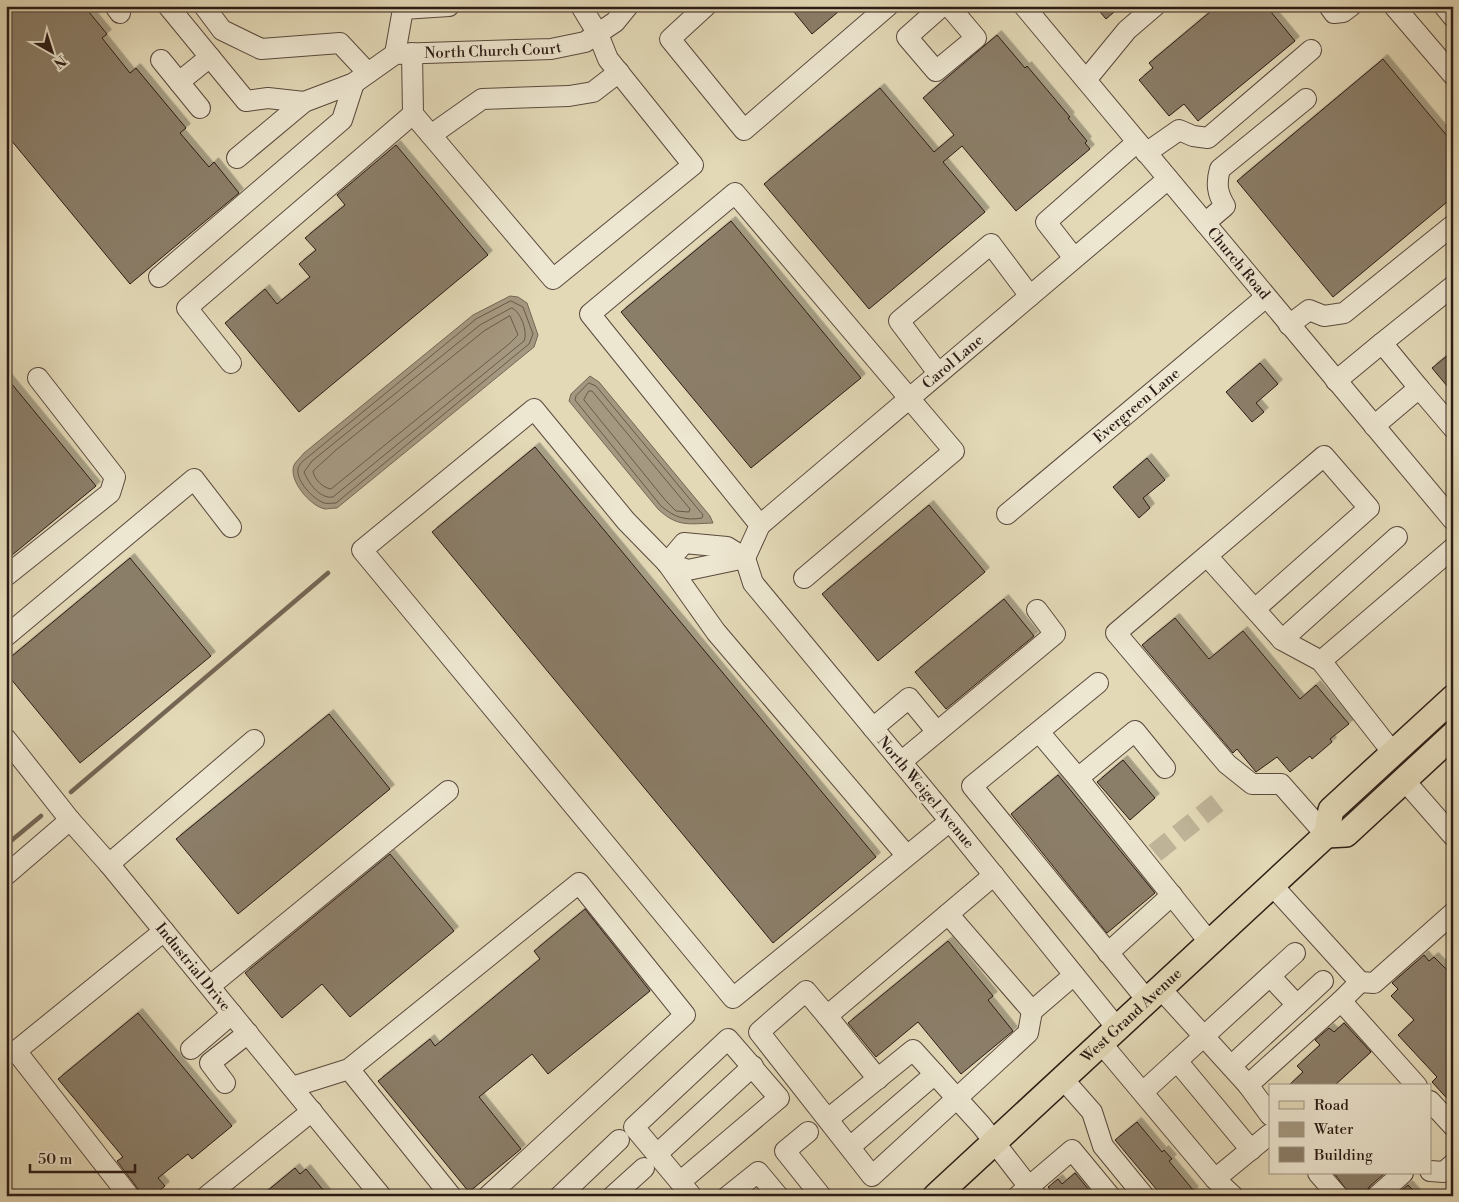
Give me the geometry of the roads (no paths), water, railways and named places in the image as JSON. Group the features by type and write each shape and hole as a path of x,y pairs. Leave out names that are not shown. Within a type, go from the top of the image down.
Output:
{"main road":[{"path":"1453,698 1331,810 1326,835 1346,834 1453,735"},
{"name":"West Grand Avenue","path":"936,1196 1326,835"}],"street":[{"path":"168,6 246,101 268,98 304,102"},
{"path":"204,6 222,30 261,49 340,43 361,78"},
{"path":"449,6 403,9 404,54 413,114 553,279 692,165 608,59 598,34 581,6"},
{"name":"North Church Court","path":"404,54 551,49 584,42 615,22 628,6"},
{"path":"706,6 670,39 744,130 888,6"},
{"path":"942,6 907,37 936,71 976,38 949,6"},
{"name":"Church Road","path":"1024,6 1453,520"},
{"path":"1086,80 1127,30 1155,6"},
{"path":"1329,6 1334,13 1344,12 1351,6"},
{"path":"1394,6 1453,75"},
{"path":"1444,6 1453,17"},
{"path":"1074,258 1046,222 1142,147 1178,130 1193,136 1208,138 1310,50"},
{"path":"237,158 304,102 361,78 404,54"},
{"path":"179,82 210,57"},
{"path":"161,60 200,108"},
{"path":"431,135 482,99 569,96 594,92 619,72"},
{"path":"159,277 342,120 361,78"},
{"path":"1205,223 1225,206 1218,194 1217,180 1220,169 1306,99"},
{"path":"231,363 187,308 413,114"},
{"name":"Carol Lane","path":"746,555 760,525 1168,179"},
{"path":"760,525 590,314 735,193 954,451 804,578"},
{"path":"1289,325 1309,310 1324,316 1344,313 1453,225"},
{"path":"938,373 899,321 991,244 1030,296"},
{"path":"1336,381 1453,286"},
{"name":"Evergreen Lane","path":"1008,514 1266,297"},
{"path":"1382,343 1453,428"},
{"path":"6,576 110,493 115,477 38,378"},
{"path":"1374,426 1419,388"},
{"path":"907,856 716,632 667,563 626,520 534,409 362,550 733,998 950,821"},
{"path":"1255,609 1369,508 1324,456 1116,634 1227,764 1252,784 1282,784 1326,835"},
{"path":"6,636 194,479 231,527"},
{"path":"1282,640 1397,537"},
{"path":"1321,661 1453,548"},
{"path":"667,563 688,570 746,555"},
{"name":"North Weigel Avenue","path":"746,555 753,583 950,821 1074,975 1144,1092 1215,1179 1233,1196"},
{"path":"1207,556 1282,640 1321,661 1392,753"},
{"path":"901,762 1055,634 1037,610"},
{"path":"1098,683 972,786 1108,953 1204,1036 1248,1085 1269,1114"},
{"path":"872,728 909,698 937,732"},
{"path":"1078,778 1135,731 1165,768"},
{"path":"1039,732 1150,857 1172,895 1210,943"},
{"path":"109,864 254,740"},
{"name":"Industrial Drive","path":"7,742 210,986 381,1196"},
{"path":"1404,780 1453,836"},
{"path":"210,986 448,791"},
{"path":"6,875 70,820"},
{"path":"828,1016 994,875"},
{"path":"292,1088 350,1069 579,883 685,1015 488,1196"},
{"path":"1272,885 1360,982 1374,983 1453,913"},
{"path":"1108,953 1172,895"},
{"path":"948,914 1032,1011"},
{"path":"129,1196 16,1051 164,931"},
{"path":"1144,1092 1295,953"},
{"path":"878,1079 806,991 759,1032 872,1176 1028,1033 1032,1011 1074,975"},
{"path":"1270,976 1297,1005"},
{"path":"1231,1066 1323,981"},
{"path":"1248,1085 1360,982"},
{"path":"1341,1001 1415,1084"},
{"path":"191,1049 232,1014"},
{"path":"226,1083 210,1063 248,1033"},
{"path":"728,1039 753,1066 779,1098 684,1189 651,1161 634,1127 728,1039"},
{"path":"828,1119 913,1050 994,1142 1028,1193 1072,1150 1110,1196"},
{"path":"1177,1062 1250,1150"},
{"path":"613,1196 753,1066"},
{"path":"350,1069 451,1196"},
{"path":"850,1147 935,1074"},
{"path":"1062,1078 1092,1112 1103,1146 1144,1196"},
{"path":"1432,1103 1453,1126"},
{"path":"209,1195 312,1111"},
{"path":"808,1132 784,1151 821,1196"},
{"path":"1215,1179 1269,1135"},
{"path":"560,1196 619,1140"},
{"path":"728,1196 758,1172 778,1196"},
{"path":"1319,1174 1338,1196"},
{"path":"1377,1196 1402,1174"}],"water":[{"path":"510,296 518,297 527,303 538,335 534,347 337,508 325,509 319,507 307,498 297,485 293,471 294,465 304,453 473,315"},
{"path":"590,376 599,382 710,516 713,523 690,524 677,522 658,509 569,401 571,394"}],"waterway":[{"path":"71,792 328,573"},
{"path":"6,845 41,816"}],"tunnel":[{"path":"1155,853 1221,800"}]}
